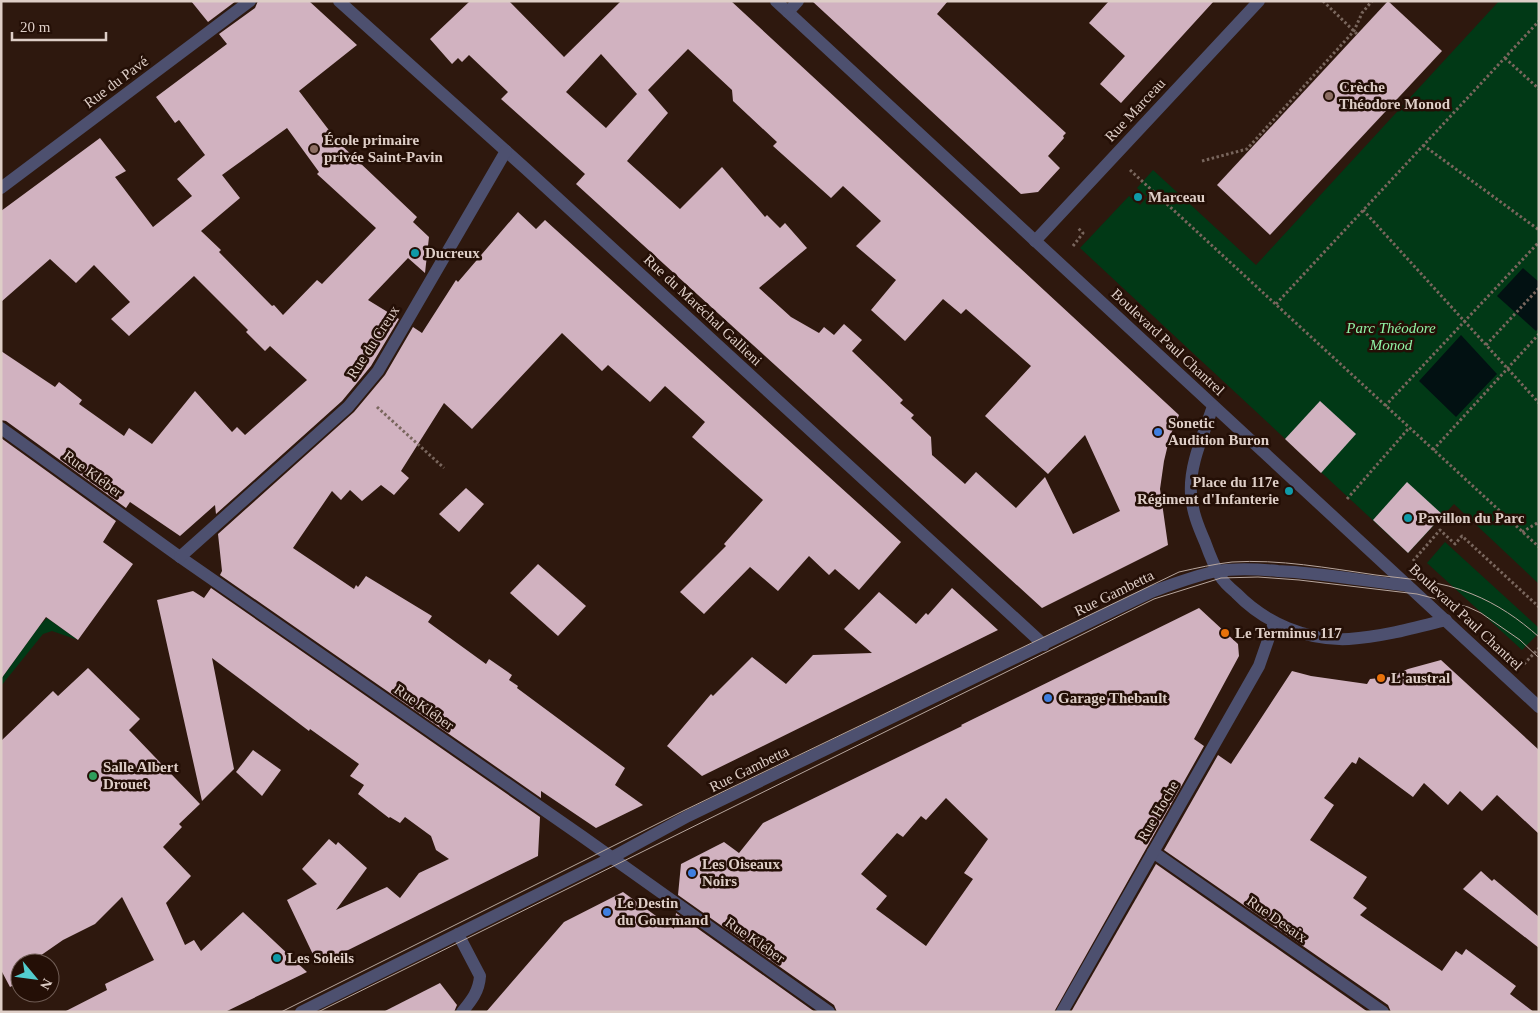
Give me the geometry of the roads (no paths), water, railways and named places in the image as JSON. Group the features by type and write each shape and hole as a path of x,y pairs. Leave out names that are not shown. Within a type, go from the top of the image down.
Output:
{"street":[{"name":"Rue du Pavé","path":"1,188 250,1"},
{"name":"Rue du Maréchal Gallieni","path":"339,1 506,151 1044,645"},
{"name":"Boulevard Paul Chantrel","path":"776,1 1539,707"},
{"path":"788,12 798,1"},
{"name":"Rue Marceau","path":"1036,241 1259,1"},
{"name":"Rue du Creux","path":"180,557 348,407 378,371 506,151"},
{"path":"1213,406 1194,462 1191,493 1194,514 1221,578 1244,602 1274,622 1298,633 1322,638 1348,639 1397,633 1446,620"},
{"name":"Rue Kléber","path":"1,428 180,557 829,1012"},
{"name":"Rue Gambetta","path":"301,1012 611,858 688,816 1151,592 1184,580 1218,571 1259,569 1403,582"},
{"name":"Rue Hoche","path":"1062,1012 1259,666 1274,622"},
{"name":"Rue Desaix","path":"1153,852 1383,1012"},
{"path":"458,934 480,976 476,996 462,1012"}],"tram line":[{"path":"281,1012 685,810 1179,572 1212,565 1250,561 1304,565 1425,581 1449,586 1490,602 1524,624 1539,637"},
{"path":"318,1012 1154,599 1221,578 1258,577 1299,580 1417,594 1468,607 1481,613 1520,640 1539,658"}],"place":[{"name":"Crèche Théodore Monod","path":"1329,96"},
{"name":"École primaire privée Saint-Pavin","path":"314,149"},
{"name":"Marceau","path":"1138,197"},
{"name":"Ducreux","path":"415,253"},
{"name":"Sonetic Audition Buron","path":"1158,432"},
{"name":"Place du 117e Régiment d'Infanterie","path":"1289,491"},
{"name":"Pavillon du Parc","path":"1408,518"},
{"name":"Le Terminus 117","path":"1225,633"},
{"name":"L'austral","path":"1381,678"},
{"name":"Garage Thebault","path":"1048,698"},
{"name":"Salle Albert Drouet","path":"93,776"},
{"name":"Les Oiseaux Noirs","path":"692,873"},
{"name":"Le Destin du Gourmand","path":"607,912"},
{"name":"Les Soleils","path":"277,958"}],"park label":[{"name":"Parc Théodore Monod","path":"1391,336"}]}
